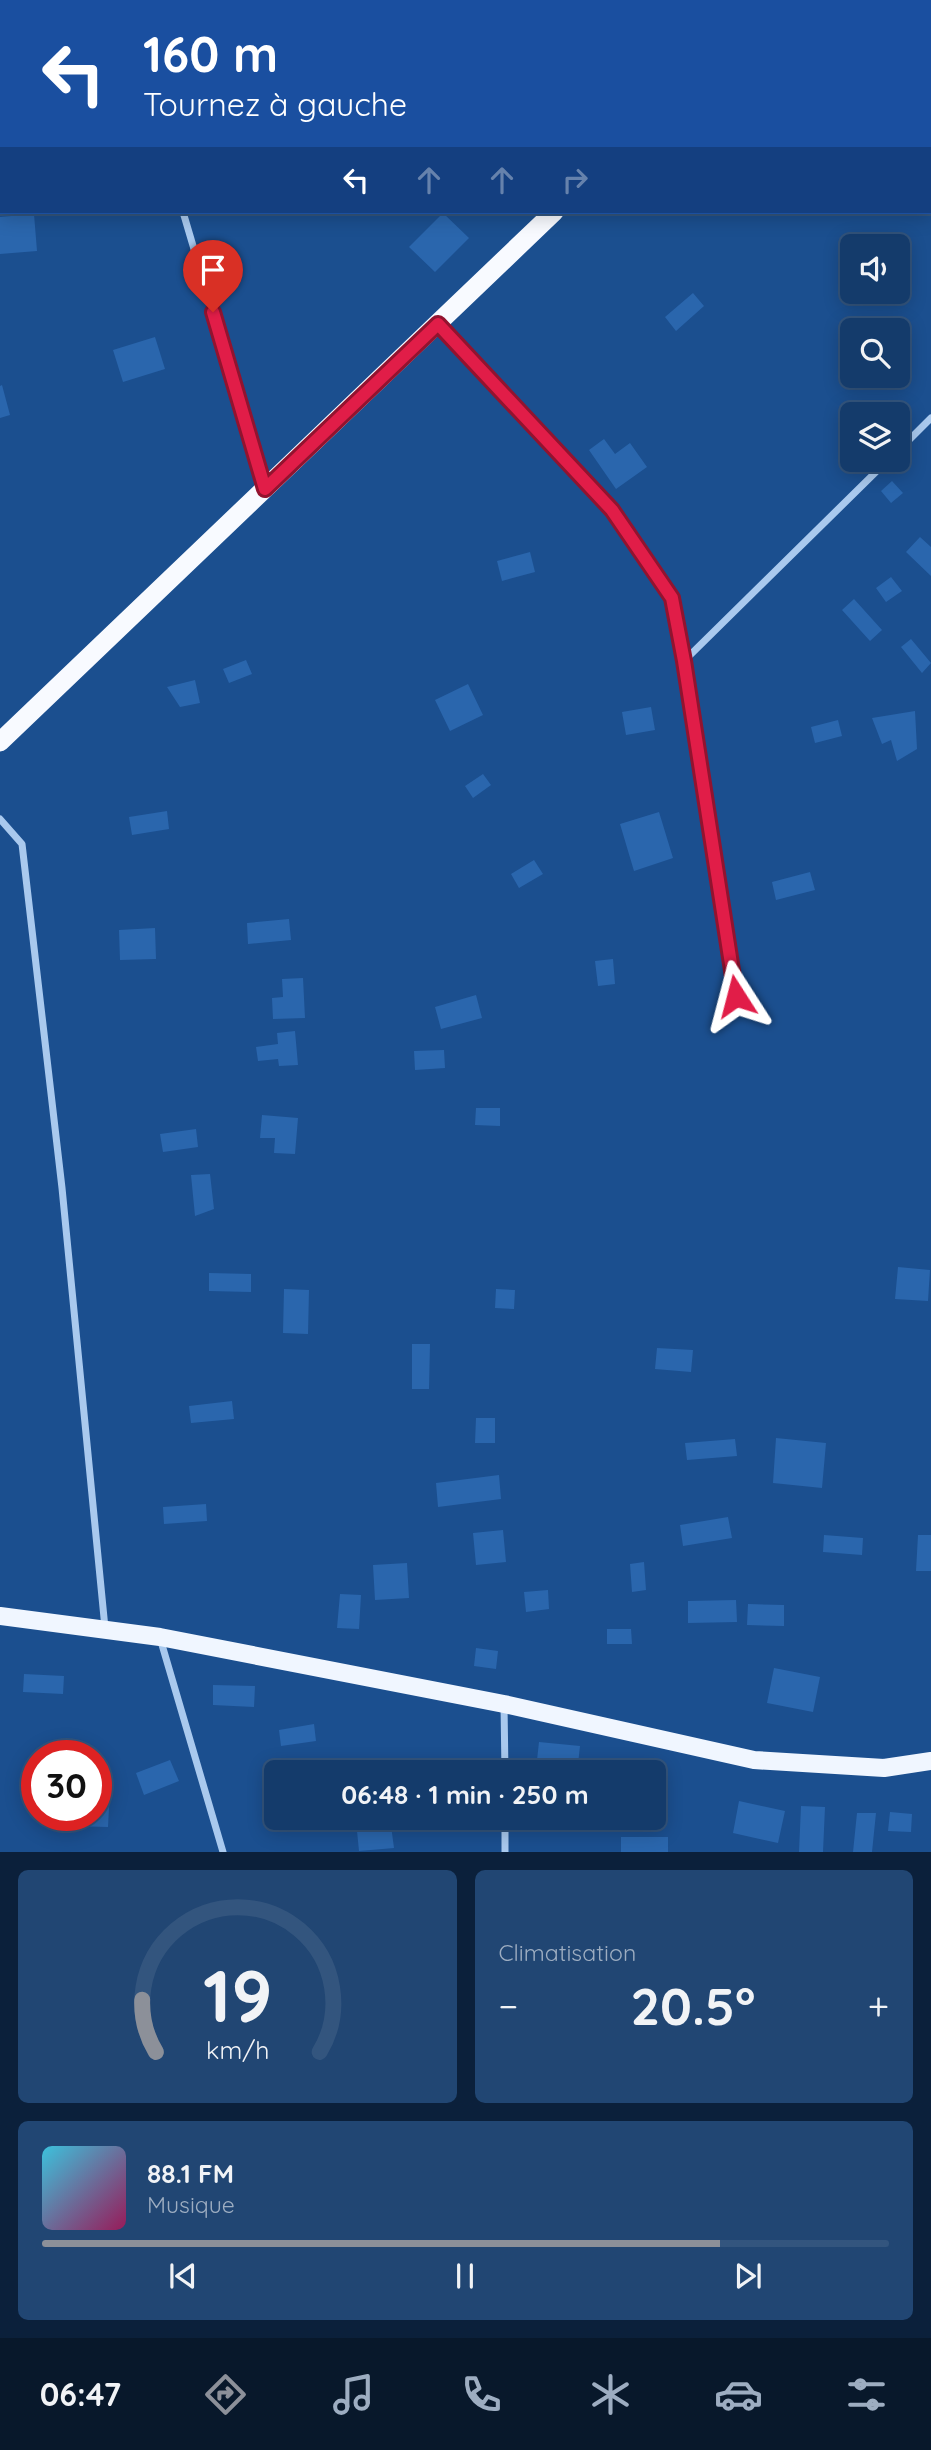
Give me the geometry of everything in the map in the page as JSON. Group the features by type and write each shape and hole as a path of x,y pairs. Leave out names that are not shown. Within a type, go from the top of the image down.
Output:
{"highway":[{"path":"0,742 552,214"}],"main road":[{"path":"0,1616 160,1637 504,1704 754,1760 884,1768 931,1761"}],"street":[{"path":"184,214 265,489"},
{"path":"438,324 612,510 672,598 736,996"},
{"path":"910,439 931,418"},
{"path":"684,661 876,472"},
{"path":"0,819 22,844 62,1188 105,1628"},
{"path":"160,1637 223,1852"},
{"path":"504,1704 505,1760"},
{"path":"505,1830 505,1852"}],"building":[{"path":"34,214 37,251 0,254 0,217"},
{"path":"442,214 469,238 435,272 409,247"},
{"path":"693,293 704,306 676,331 665,317"},
{"path":"155,337 165,369 123,382 113,350"},
{"path":"2,385 10,415 0,418 0,386"},
{"path":"604,439 615,454 630,443 647,467 616,489 589,450"},
{"path":"892,481 903,493 891,503 881,491"},
{"path":"920,537 931,547 931,576 906,552"},
{"path":"530,552 535,572 502,581 497,561"},
{"path":"891,577 902,591 886,602 876,588"},
{"path":"854,599 882,630 870,641 842,610"},
{"path":"911,639 931,663 922,673 901,647"},
{"path":"246,660 252,674 229,683 223,669"},
{"path":"195,680 200,703 180,707 167,687"},
{"path":"468,684 483,715 450,731 435,700"},
{"path":"651,707 655,730 626,735 622,712"},
{"path":"915,711 917,749 897,761 891,740 882,744 872,718"},
{"path":"838,720 842,736 815,743 811,727"},
{"path":"483,774 491,785 473,798 465,786"},
{"path":"167,811 169,829 132,835 129,817"},
{"path":"659,812 673,858 634,871 620,824"},
{"path":"534,860 543,874 519,888 511,874"},
{"path":"810,872 815,890 776,900 772,882"},
{"path":"289,919 291,940 248,944 247,923"},
{"path":"155,928 156,959 120,960 119,930"},
{"path":"613,959 615,984 598,986 595,961"},
{"path":"303,978 305,1018 273,1019 272,998 283,997 282,979"},
{"path":"476,995 482,1018 441,1029 435,1007"},
{"path":"295,1031 298,1065 279,1066 278,1059 258,1061 256,1047 278,1044 277,1033"},
{"path":"444,1050 445,1068 415,1070 414,1051"},
{"path":"476,1108 500,1108 500,1126 475,1125"},
{"path":"262,1115 298,1118 295,1154 274,1153 275,1138 260,1138"},
{"path":"196,1129 198,1147 163,1152 160,1134"},
{"path":"210,1174 214,1209 195,1216 191,1175"},
{"path":"898,1267 930,1270 928,1301 895,1299"},
{"path":"209,1273 251,1274 251,1292 209,1291"},
{"path":"284,1289 309,1290 308,1334 283,1333"},
{"path":"496,1289 515,1290 514,1309 495,1308"},
{"path":"412,1344 430,1344 429,1389 412,1389"},
{"path":"657,1348 693,1350 691,1372 655,1369"},
{"path":"232,1401 234,1419 191,1423 189,1406"},
{"path":"476,1418 495,1418 495,1443 475,1443"},
{"path":"776,1438 826,1443 822,1488 773,1483"},
{"path":"735,1439 737,1456 687,1460 685,1443"},
{"path":"499,1475 501,1499 438,1507 436,1483"},
{"path":"206,1504 207,1521 164,1524 163,1507"},
{"path":"728,1517 732,1538 683,1546 680,1525"},
{"path":"503,1530 506,1562 476,1565 473,1533"},
{"path":"824,1535 863,1538 862,1555 823,1552"},
{"path":"918,1535 931,1535 931,1571 916,1571"},
{"path":"644,1562 646,1590 632,1592 630,1564"},
{"path":"407,1563 409,1598 375,1600 373,1565"},
{"path":"548,1590 549,1609 526,1612 524,1592"},
{"path":"340,1594 361,1595 359,1629 337,1628"},
{"path":"736,1600 737,1622 688,1623 688,1601"},
{"path":"748,1604 784,1605 784,1626 747,1625"},
{"path":"607,1629 631,1629 632,1644 607,1644"},
{"path":"476,1648 498,1651 496,1669 474,1666"},
{"path":"774,1668 820,1677 813,1712 767,1703"},
{"path":"24,1674 64,1676 63,1694 23,1692"},
{"path":"213,1685 255,1686 254,1707 213,1705"},
{"path":"314,1724 316,1741 281,1746 279,1730"},
{"path":"539,1742 580,1746 578,1760 537,1760"},
{"path":"170,1760 179,1781 144,1795 136,1773"},
{"path":"739,1801 785,1811 778,1843 733,1833"},
{"path":"801,1806 825,1807 823,1852 799,1852"},
{"path":"890,1812 912,1814 911,1832 888,1831"},
{"path":"857,1813 876,1813 872,1852 853,1852"},
{"path":"357,1830 392,1830 394,1848 359,1851"},
{"path":"621,1837 668,1837 668,1852 621,1852"}],"route":[{"path":"213,312 265,489 438,324 612,510 672,598 736,996"}]}
